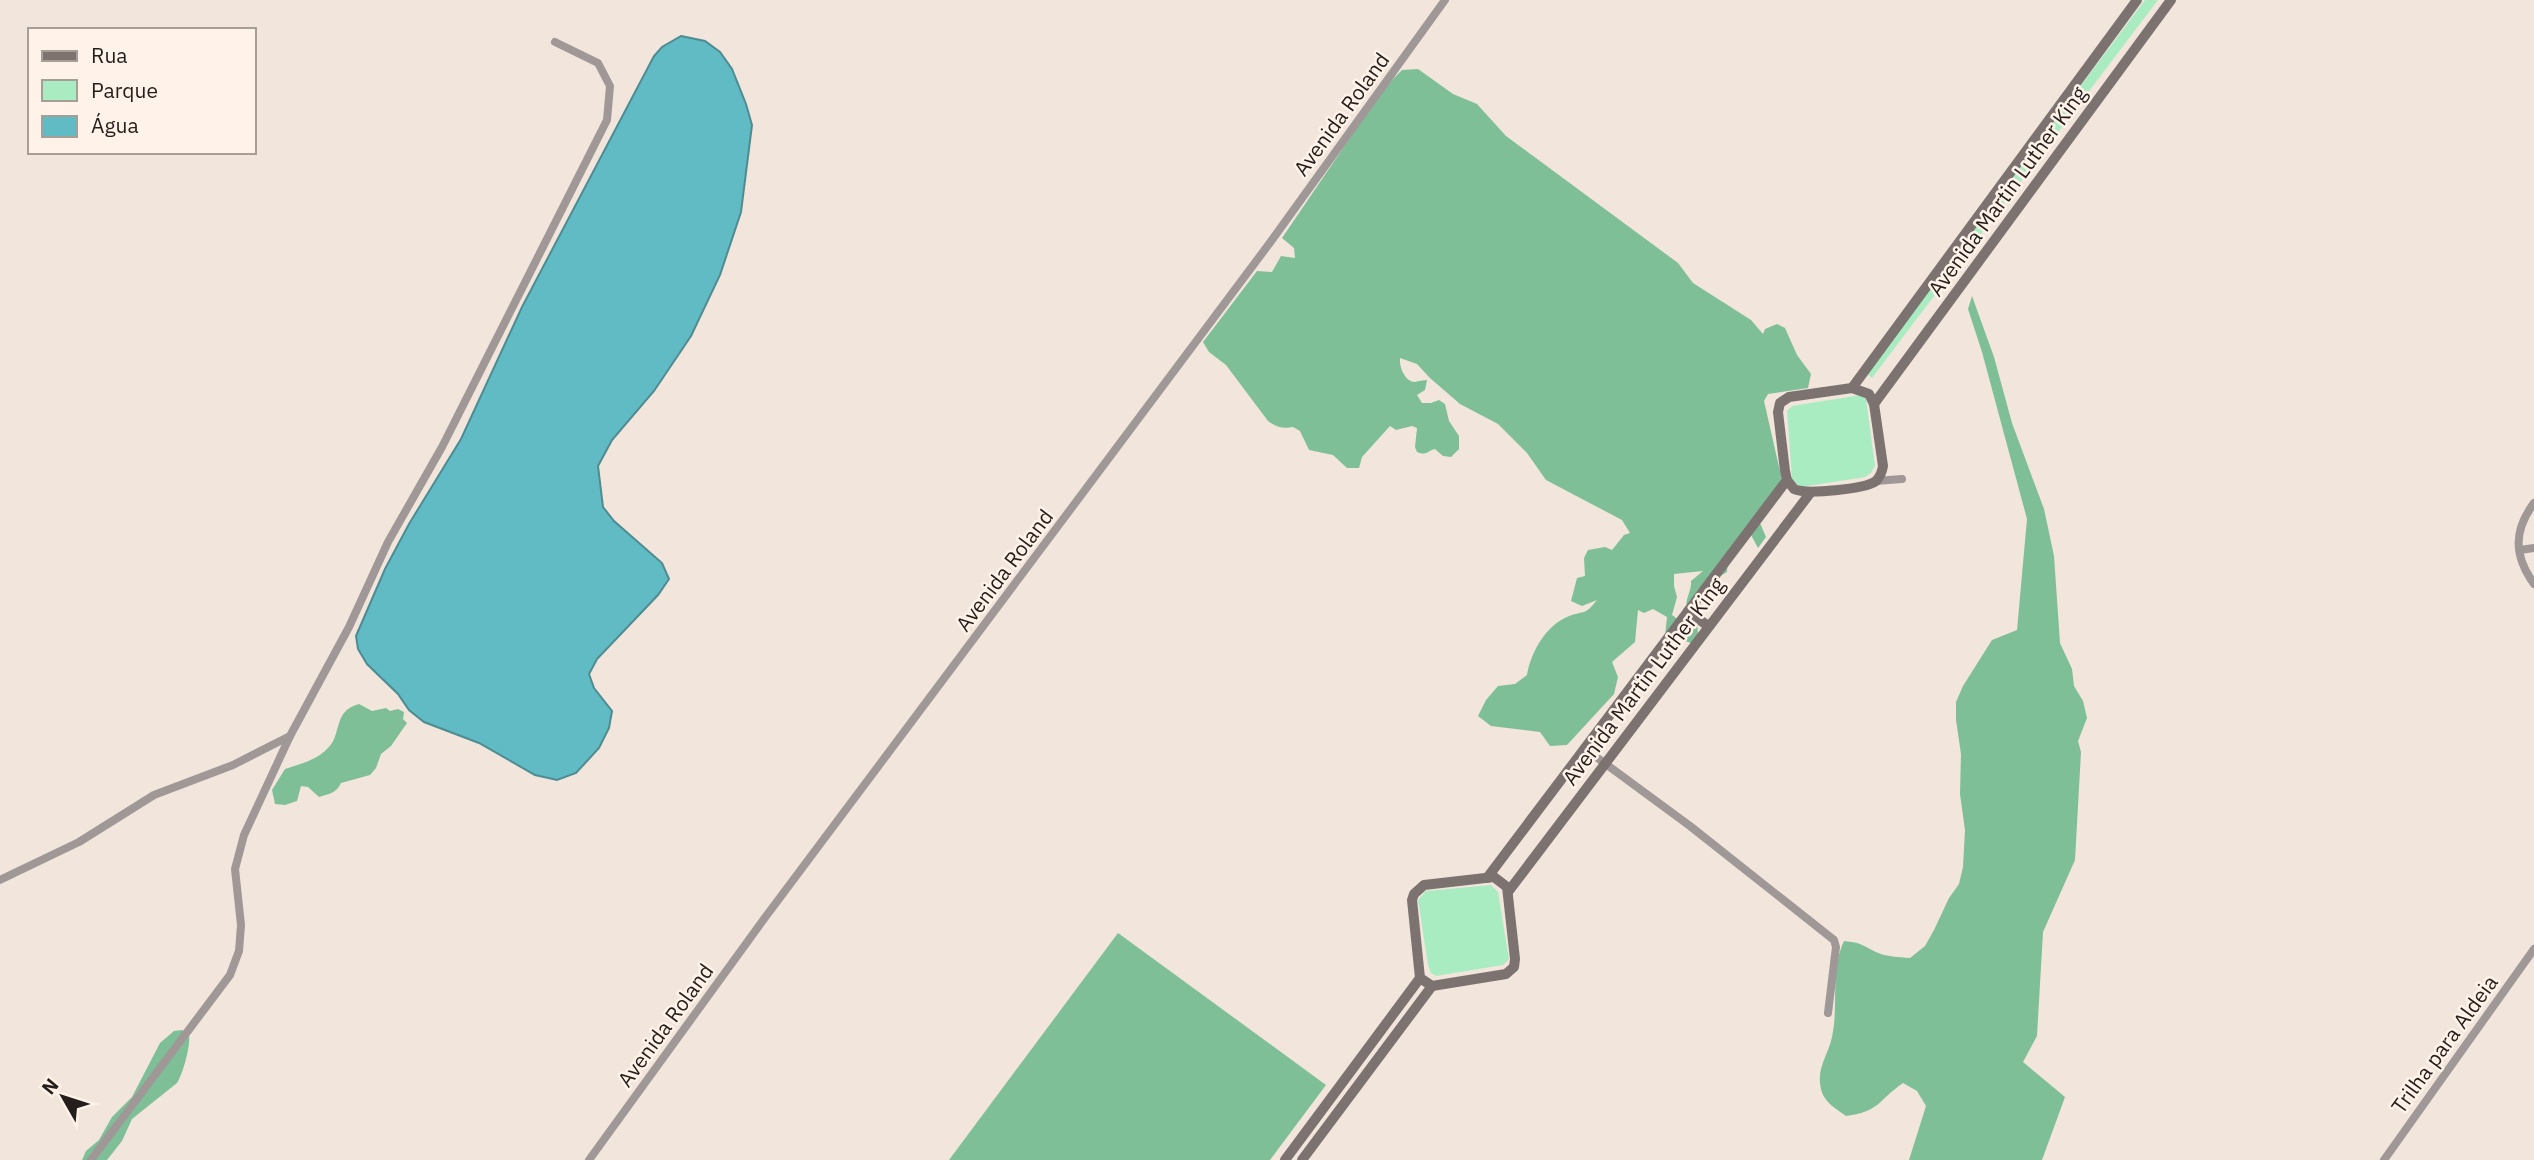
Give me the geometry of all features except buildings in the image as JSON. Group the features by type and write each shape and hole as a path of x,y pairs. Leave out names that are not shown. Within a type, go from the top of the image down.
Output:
{"main road":[{"name":"Avenida Martin Luther King","path":"1852,388 2137,0"},
{"name":"Avenida Martin Luther King","path":"1874,404 2171,0"},
{"path":"1852,388 1868,394 1874,404 1883,466 1876,481 1811,492 1794,489 1787,480 1778,412 1780,403 1789,397 1852,388"},
{"name":"Avenida Martin Luther King","path":"1488,878 1787,480"},
{"name":"Avenida Martin Luther King","path":"1508,892 1811,492"},
{"path":"1688,611 1708,626"},
{"path":"1285,1160 1420,978 1412,900 1414,894 1424,885 1494,877 1507,887 1516,959 1514,967 1507,974 1432,986 1420,978"},
{"path":"1302,1160 1432,986"}],"street":[{"name":"Avenida Roland","path":"589,1160 761,923 1253,266 1445,0"},
{"path":"91,1160 230,975 239,951 242,925 235,869 244,835 290,736 349,627 388,542 442,447 607,120 610,86 598,63 555,42"},
{"path":"1876,481 1902,479"},
{"path":"2534,503 2524,516 2518,532 2523,569 2534,584"},
{"path":"2519,550 2534,548"},
{"path":"0,880 79,842 154,795 211,775 290,736"},
{"path":"1584,748 1690,826 1834,940 1836,947 1828,1013"},
{"name":"Trilha para Aldeia","path":"2384,1160 2534,949"}],"green space":[{"path":"2145,0 2158,0 1872,378 1866,373"},
{"path":"1418,69 1453,94 1477,104 1506,136 1678,263 1693,283 1751,320 1763,334 1765,329 1777,324 1785,328 1797,355 1811,374 1808,388 1768,394 1764,401 1782,480 1760,523 1766,537 1758,548 1750,533 1728,559 1727,572 1715,579 1710,593 1703,597 1698,610 1694,612 1687,610 1687,599 1691,581 1703,571 1674,574 1677,597 1672,615 1679,620 1697,622 1698,635 1691,643 1679,639 1673,642 1665,636 1667,617 1653,609 1644,613 1638,610 1635,642 1612,662 1618,677 1614,694 1567,745 1550,746 1540,732 1491,726 1478,716 1486,700 1498,686 1515,684 1527,675 1536,649 1553,626 1569,616 1587,611 1597,600 1582,606 1571,601 1577,578 1585,576 1584,558 1588,550 1605,547 1612,550 1624,535 1630,533 1622,520 1546,480 1527,453 1498,424 1460,404 1417,364 1400,358 1402,370 1408,380 1427,380 1425,390 1417,395 1422,403 1439,400 1445,404 1449,421 1459,436 1459,449 1451,457 1443,456 1435,449 1425,453 1417,452 1417,428 1412,426 1396,430 1390,426 1362,457 1359,468 1347,468 1333,455 1309,450 1300,431 1293,427 1280,427 1268,421 1226,365 1209,352 1203,342 1257,271 1272,272 1281,256 1295,258 1294,248 1282,238 1384,88 1402,70"},
{"path":"1972,296 1994,357 2012,423 2044,509 2054,556 2060,643 2072,669 2074,686 2083,701 2087,718 2078,741 2081,752 2075,860 2043,932 2037,1036 2023,1062 2065,1097 2042,1160 1909,1160 1926,1106 1917,1091 1903,1083 1873,1108 1846,1116 1824,1097 1820,1082 1821,1068 1832,1037 1837,964 1844,941 1859,944 1884,955 1910,958 1925,946 1959,884 1965,830 1960,794 1961,754 1956,702 1992,640 2017,630 2027,519 1968,309"},
{"path":"1861,395 1866,399 1875,466 1871,473 1865,477 1802,487 1796,484 1792,478 1787,411 1792,406"},
{"path":"359,704 372,711 398,709 404,712 403,719 407,723 391,746 381,754 376,768 370,775 341,783 329,794 319,797 308,787 301,786 297,801 285,805 275,804 272,790 285,769 309,761 324,752 333,741 345,712"},
{"path":"1491,885 1498,892 1509,959 1503,965 1436,976 1431,973 1418,900 1426,891"},
{"path":"1118,933 1326,1085 1270,1160 949,1160"},
{"path":"182,1030 189,1035 189,1045 177,1083 132,1119 122,1141 107,1160 82,1160 86,1151 99,1140 112,1117 132,1097 160,1043 174,1031"}],"water":[{"path":"681,36 705,41 720,52 732,69 746,104 752,125 741,212 720,275 691,336 654,391 612,440 598,466 603,507 614,521 662,563 669,579 658,595 597,659 589,674 594,688 612,711 609,728 599,748 576,773 557,780 535,775 479,743 424,722 409,710 398,694 367,664 358,649 356,636 385,569 461,439 522,307 654,56 662,47"}]}
